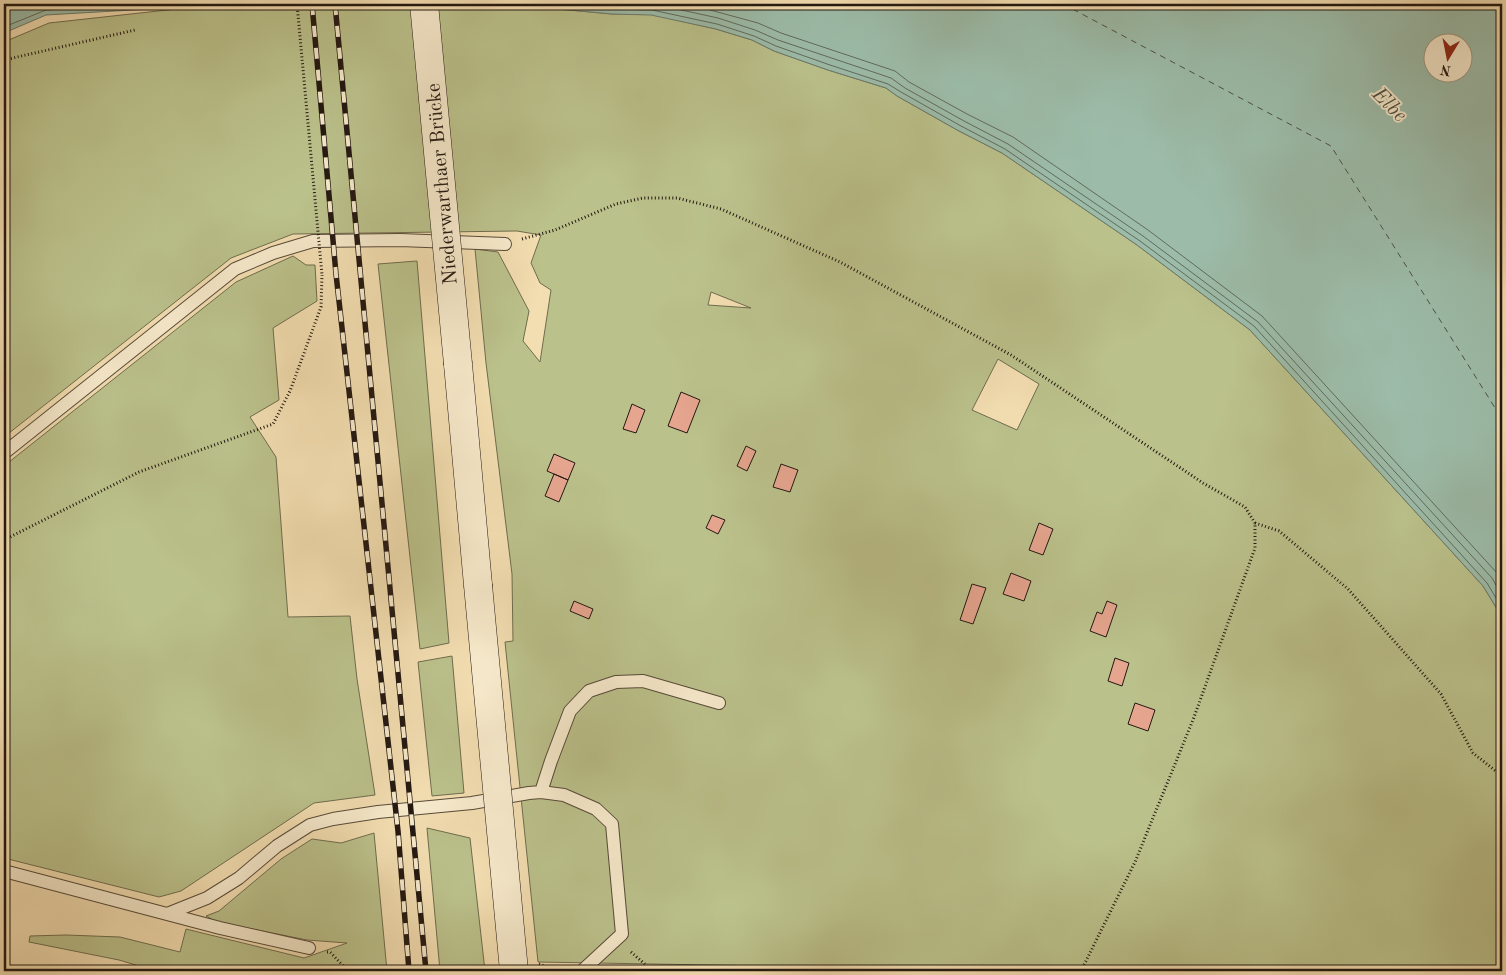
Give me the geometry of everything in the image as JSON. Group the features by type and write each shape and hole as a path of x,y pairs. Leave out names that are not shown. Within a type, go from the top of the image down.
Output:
{"main road":[{"name":"Niederwarthaer Brücke","path":"424,4 514,971"}],"lane":[{"path":"4,453 235,269 273,253 312,241 400,240 505,244"},
{"path":"541,792 570,711 590,691 616,682 643,681 719,703"},
{"path":"167,914 207,898 239,878 277,846 310,825 378,812 472,803 529,793 541,792 564,795 596,809 612,824 622,934 582,971"},
{"path":"4,871 220,928 309,948"}],"path":[{"path":"4,540 139,472 273,424 290,391 321,307 322,275 297,4"},
{"path":"4,60 135,30"},
{"path":"505,244 555,230 616,204 643,198 677,198 721,209 840,262 1011,355 1203,483 1245,507 1255,523 1255,548 1193,720 1135,862 1084,965 1076,971"},
{"path":"1255,523 1279,531 1348,589 1441,694 1473,753 1502,776"},
{"path":"622,934 631,951 647,966 659,971"},
{"path":"309,948 330,952 348,971"}],"green space":[{"path":"222,4 541,4 558,9 612,14 651,14 716,29 752,40 774,51 886,88 959,131 1002,153 1137,245 1250,330 1483,586 1502,617 1502,971 917,971 882,968 538,962 505,642 513,641 512,574 486,363 475,249 498,252 529,311 523,341 540,362 551,290 540,283 531,263 541,235 517,231 293,234 231,258 4,437 4,42 49,23","holes":["711,292 751,308 708,305","998,359 1039,384 1017,430 972,410"]},
{"path":"293,256 306,265 315,265 317,301 273,328 279,400 250,417 276,457 288,617 350,616 357,679 375,795 314,803 181,891 159,897 4,858 4,466 236,282"},
{"path":"417,261 449,643 420,649 378,264"},
{"path":"452,656 464,793 432,796 418,662"},
{"path":"427,828 470,838 485,971 440,971"},
{"path":"374,833 387,971 156,971 119,960 29,942 30,936 120,937 180,952 186,929 304,958 347,943 307,940 217,922 206,916 219,911 281,859 312,839 341,843"}],"water":[{"path":"4,4 182,4 166,8 46,15 4,33"},
{"name":"Elbe","path":"541,4 1502,4 1502,617 1483,586 1250,330 1137,245 1002,153 959,131 886,88 774,51 752,40 716,29 651,15 612,14 558,9"}],"building":[{"path":"681,392 700,400 687,433 668,426"},
{"path":"632,404 645,410 636,433 623,429"},
{"path":"746,446 756,451 747,471 737,466"},
{"path":"554,454 575,463 568,480 547,471"},
{"path":"781,464 798,470 790,492 773,487"},
{"path":"554,474 568,480 559,502 545,496"},
{"path":"712,515 725,520 718,534 706,528"},
{"path":"1039,523 1053,529 1043,555 1029,550"},
{"path":"1011,573 1031,581 1024,601 1003,594"},
{"path":"972,584 986,588 973,624 960,620"},
{"path":"574,601 593,609 589,619 570,611"},
{"path":"1107,601 1117,605 1106,637 1090,631 1097,612 1102,614"},
{"path":"1115,658 1129,663 1122,686 1108,681"},
{"path":"1135,703 1155,710 1148,731 1128,724"}],"ferry route":[{"path":"1063,4 1331,146 1502,419"}],"railway":[{"path":"312,4 336,274 398,831 409,971"},
{"path":"335,4 426,971"}]}
